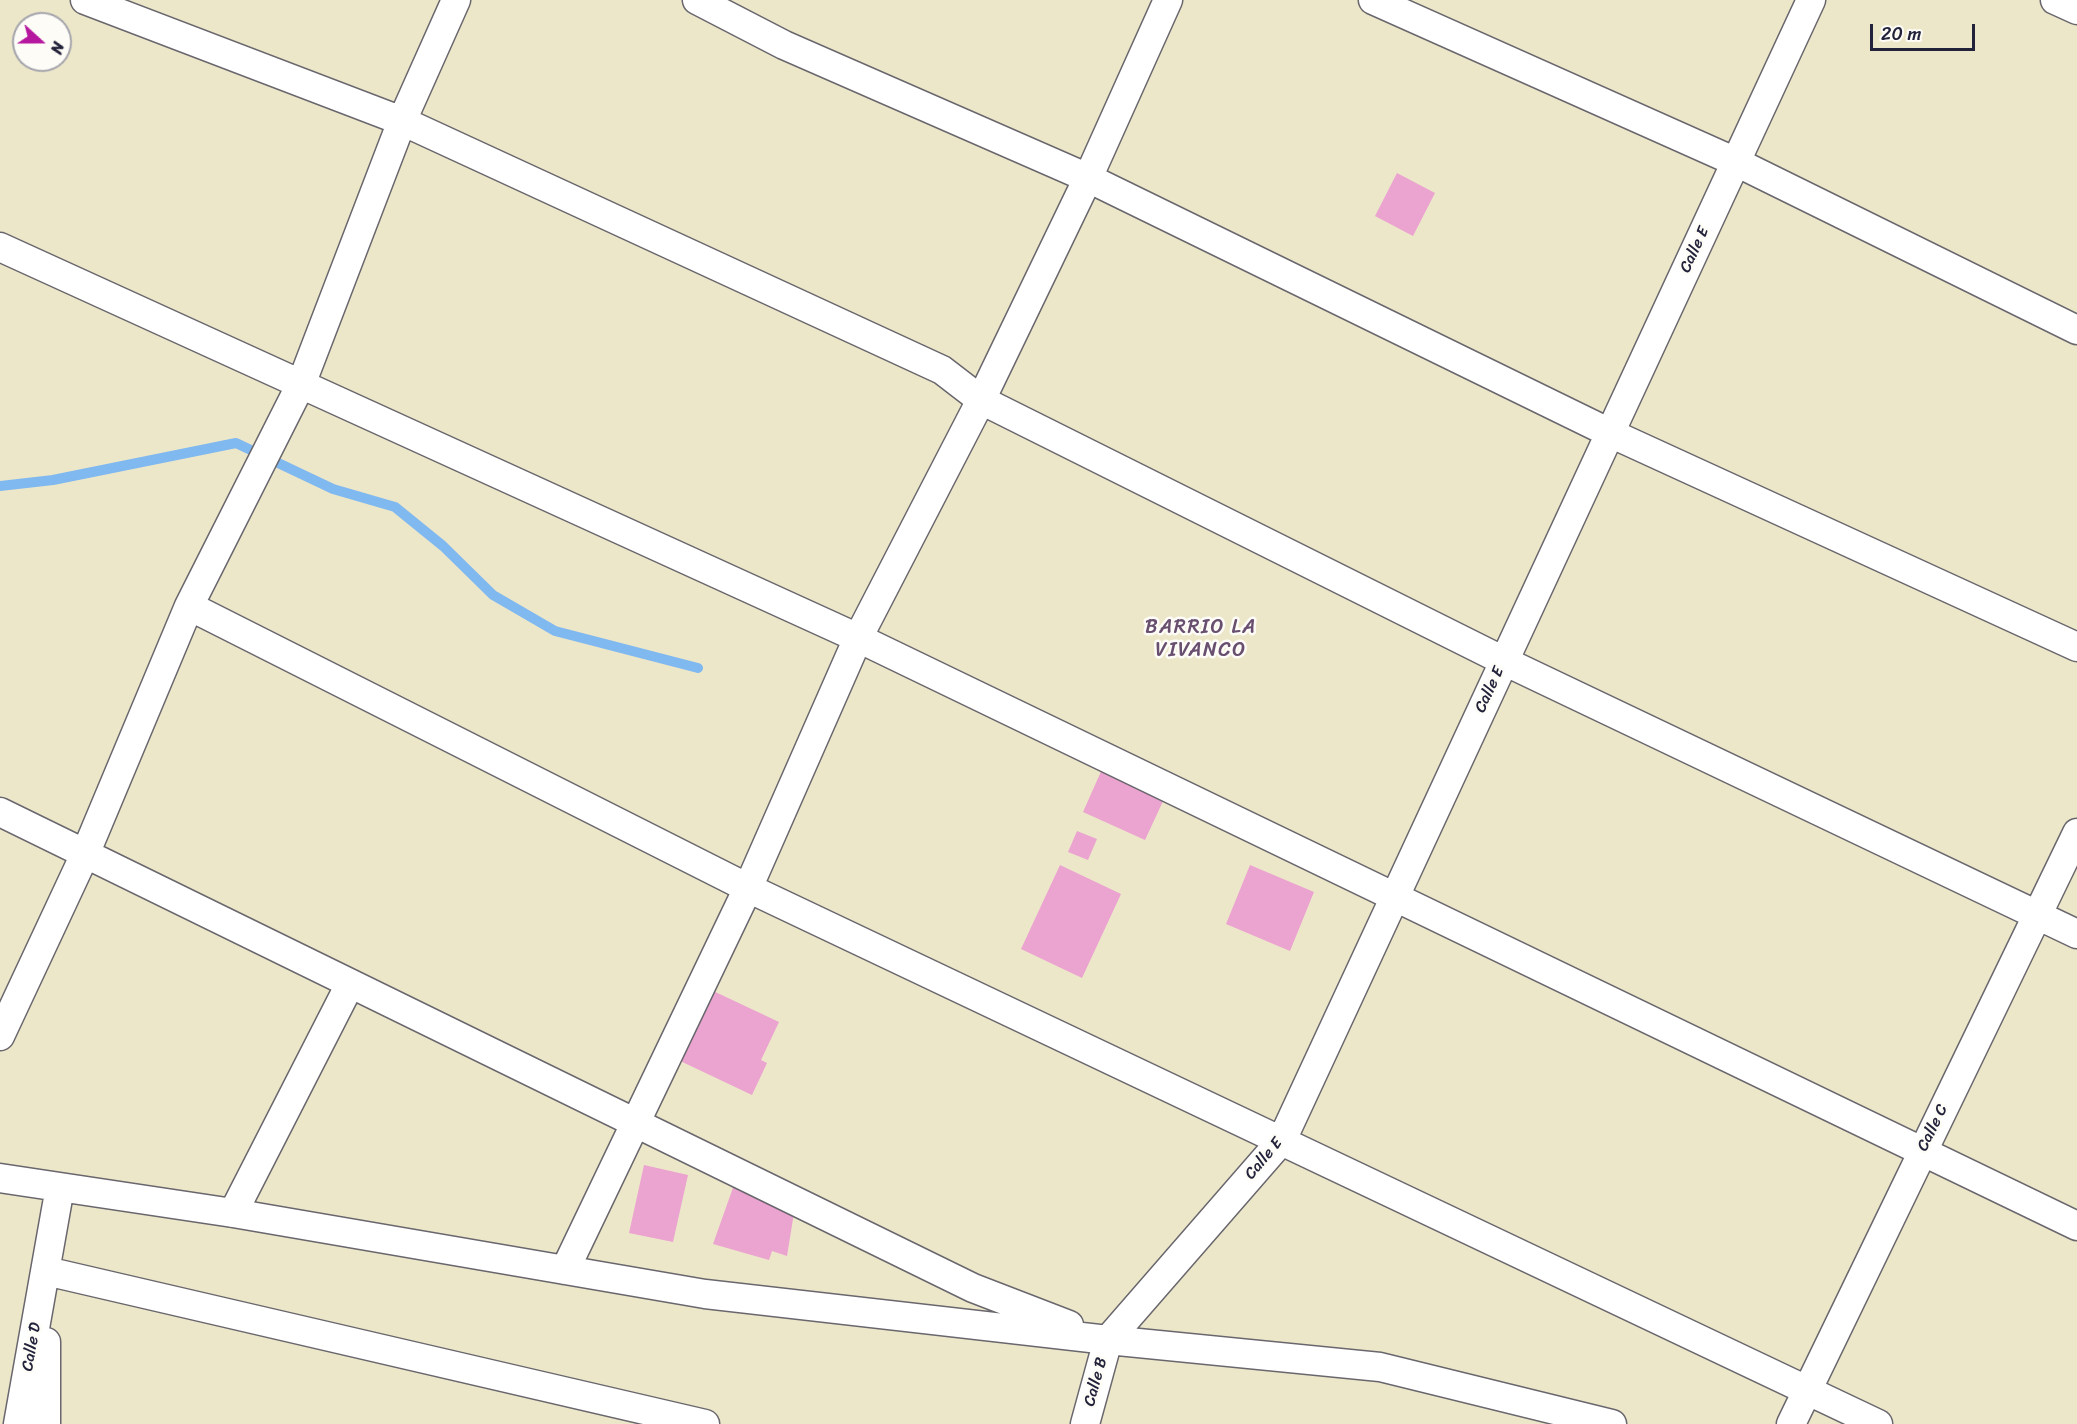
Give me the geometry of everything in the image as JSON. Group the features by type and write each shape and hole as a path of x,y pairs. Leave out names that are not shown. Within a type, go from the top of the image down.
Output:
{"street":[{"path":"85,0 402,121 942,370 981,400 1504,661 2077,934"},
{"path":"0,1036 86,852 189,606 302,382 402,121 456,0"},
{"path":"698,0 784,45 1088,178 1610,433 2077,647"},
{"path":"565,1270 638,1122 748,888 858,638 981,400 1088,178 1168,0"},
{"path":"1373,0 1736,162 2077,330"},
{"name":"Calle E","path":"1107,1340 1282,1140 1811,0"},
{"path":"2055,0 2077,10"},
{"path":"0,247 302,382 487,470 858,638 2077,1226"},
{"path":"189,606 748,888 1878,1424"},
{"path":"0,812 638,1122 973,1288 1107,1340"},
{"name":"Calle C","path":"1791,1424 2077,833"},
{"path":"233,1213 350,984"},
{"path":"0,1178 233,1213 705,1294 1107,1340 1380,1367 1612,1424"},
{"name":"Calle D","path":"18,1424 60,1187"},
{"path":"46,1271 705,1424"},
{"name":"Calle D","path":"46,1271 46,1424"},
{"name":"Calle B","path":"1085,1424 1107,1340"}],"building":[{"path":"1397,173 1435,193 1413,236 1375,216"},
{"path":"1103,767 1165,797 1145,840 1083,812"},
{"path":"1077,831 1097,839 1088,860 1068,852"},
{"path":"1060,865 1121,894 1082,978 1021,949"},
{"path":"1250,865 1314,892 1290,951 1226,924"},
{"path":"709,989 779,1022 761,1060 767,1063 752,1095 676,1059"},
{"path":"644,1165 688,1175 673,1242 629,1233"},
{"path":"735,1182 794,1213 787,1256 772,1251 769,1260 713,1244"}],"waterway":[{"path":"0,486 53,480 236,443 333,489 395,507 443,546 493,595 555,631 698,668"}],"district":[{"name":"BARRIO LA VIVANCO","path":"1201,640"}]}
